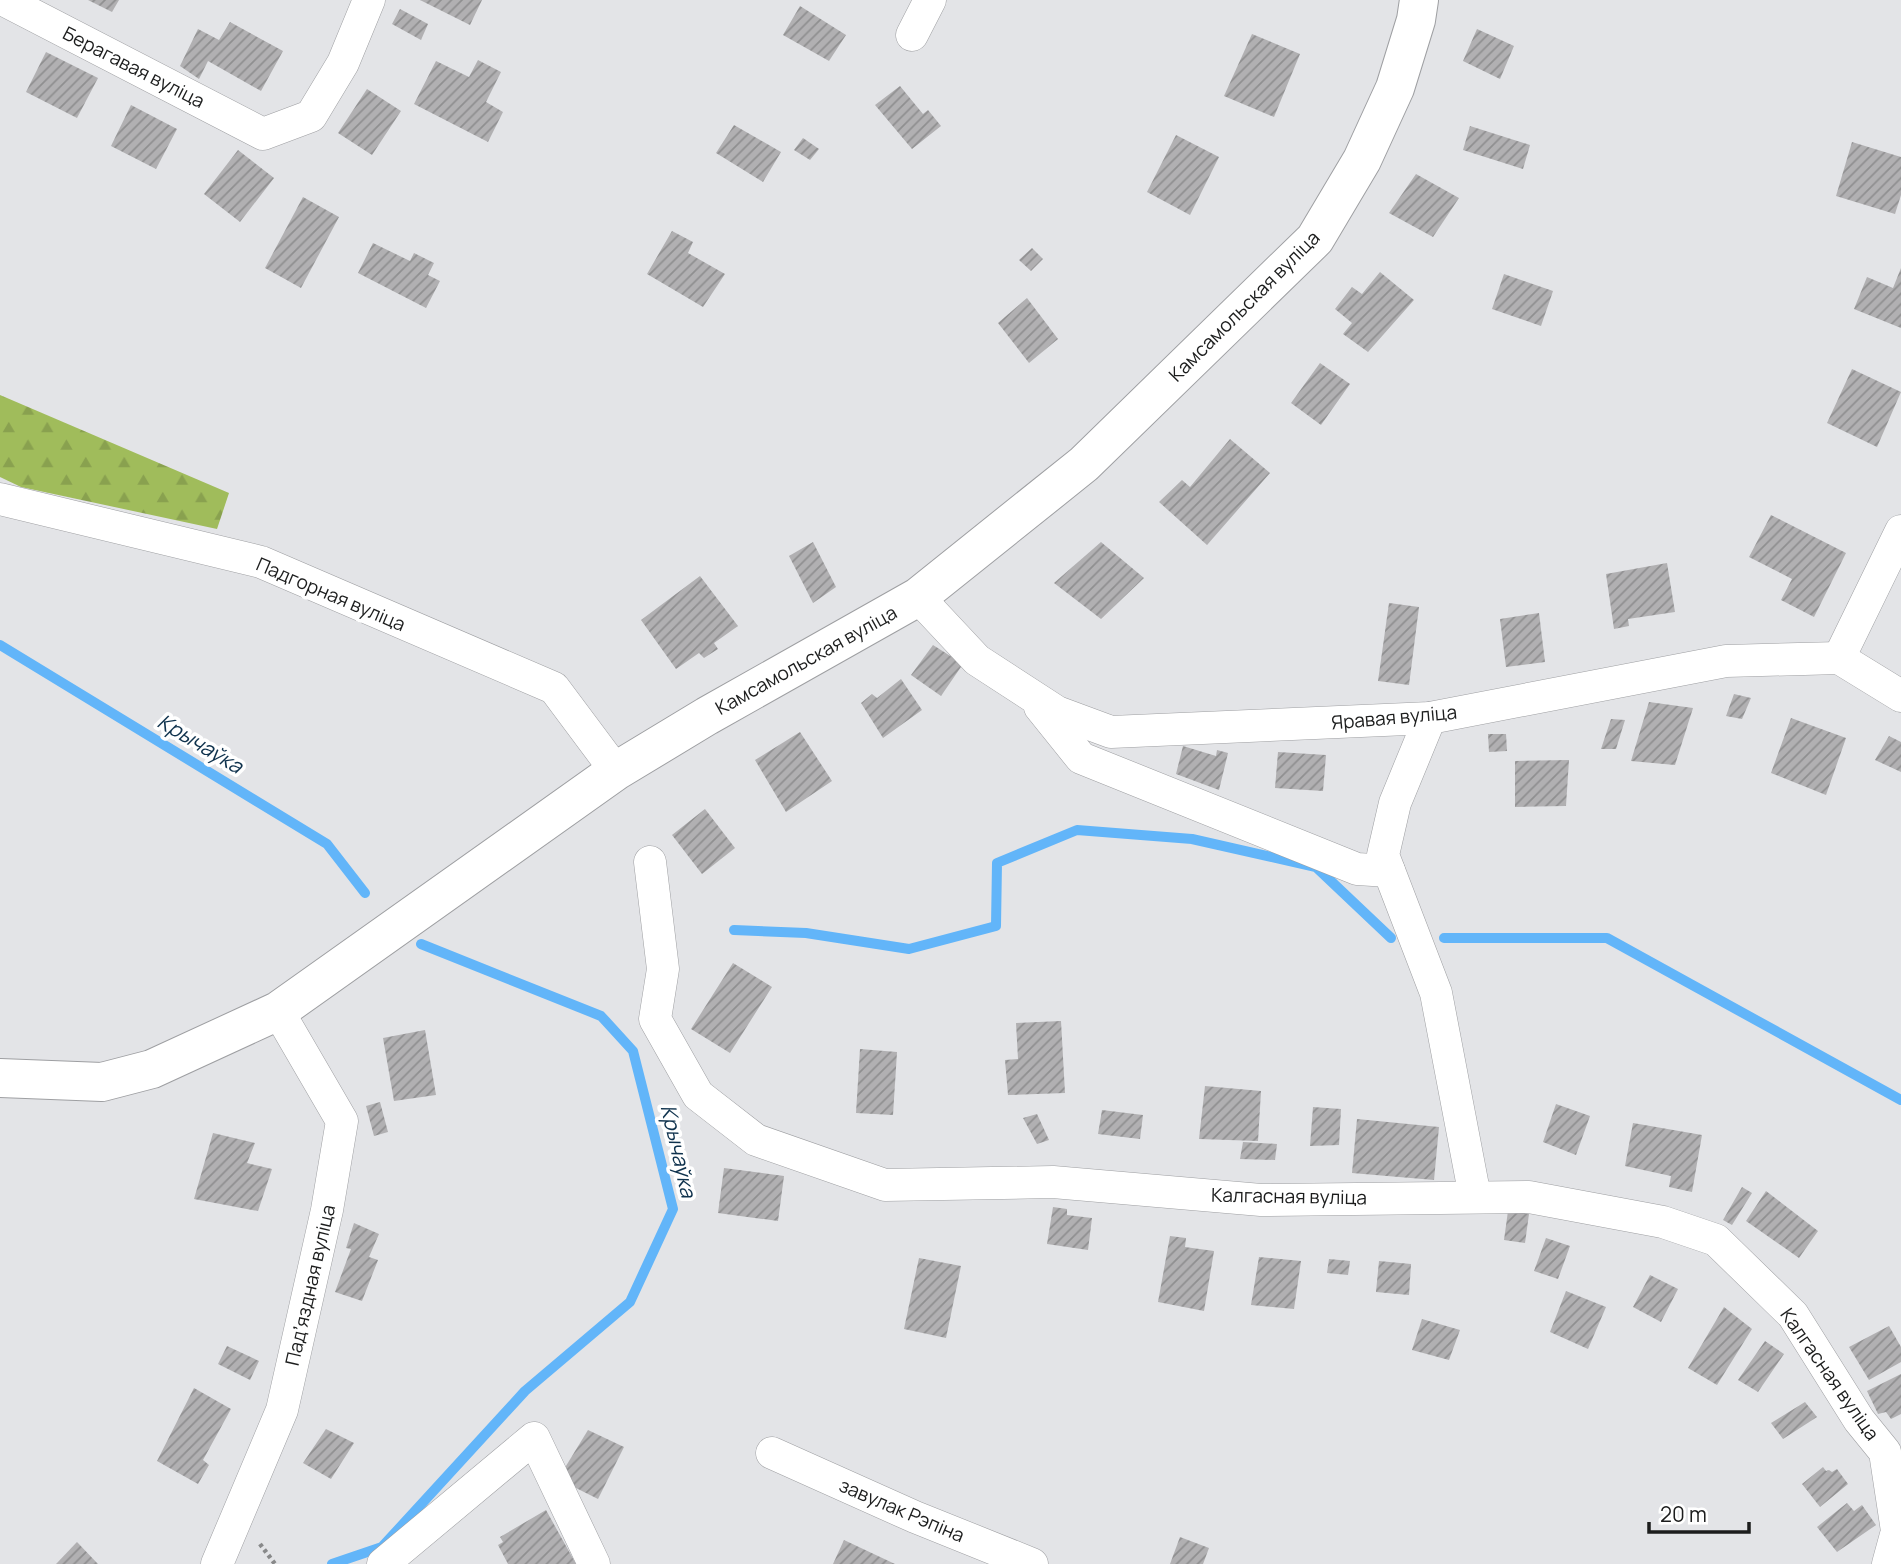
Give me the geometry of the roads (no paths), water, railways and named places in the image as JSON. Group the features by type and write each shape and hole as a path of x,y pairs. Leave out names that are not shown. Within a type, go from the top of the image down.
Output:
{"main road":[{"name":"Камсамольская вуліца","path":"0,1078 102,1082 152,1069 278,1011 616,771 707,716 918,597 1084,464 1315,239 1362,160 1395,88 1416,20 1419,0"}],"street":[{"name":"Берагавая вуліца","path":"4,0 263,134 311,116 343,63 369,0"},
{"path":"912,35 930,0"},
{"name":"Падгорная вуліца","path":"0,499 261,562 554,688 616,771"},
{"path":"1901,531 1839,658 1901,696"},
{"name":"Яравая вуліца","path":"918,597 977,660 1057,712 1111,732 1430,718 1726,661 1839,658"},
{"path":"1030,694 1081,758 1357,869 1390,871"},
{"path":"1430,718 1395,803 1383,855 1436,993 1475,1197"},
{"name":"Калгасная вуліца","path":"650,862 663,969 655,1019 698,1095 756,1140 885,1185 1053,1182 1261,1200 1529,1197 1663,1222 1716,1240 1793,1315 1859,1420 1885,1452 1897,1531 1888,1564"},
{"name":"Падʼяздная вуліца","path":"217,1564 282,1410 327,1210 342,1121 278,1011"},
{"path":"383,1564 534,1438 594,1564"},
{"name":"завулак Рэпіна","path":"772,1453 915,1517 1032,1564"}],"waterway":[{"name":"Крычаўка","path":"0,645 327,844 365,893"},
{"path":"734,930 806,933 909,949 996,926 997,863 1077,830 1192,839 1316,867 1391,938"},
{"path":"1444,938 1607,938 1901,1100"},
{"name":"Крычаўка","path":"332,1564 382,1547 525,1391 630,1302 673,1209 633,1051 601,1016 421,944"}]}
